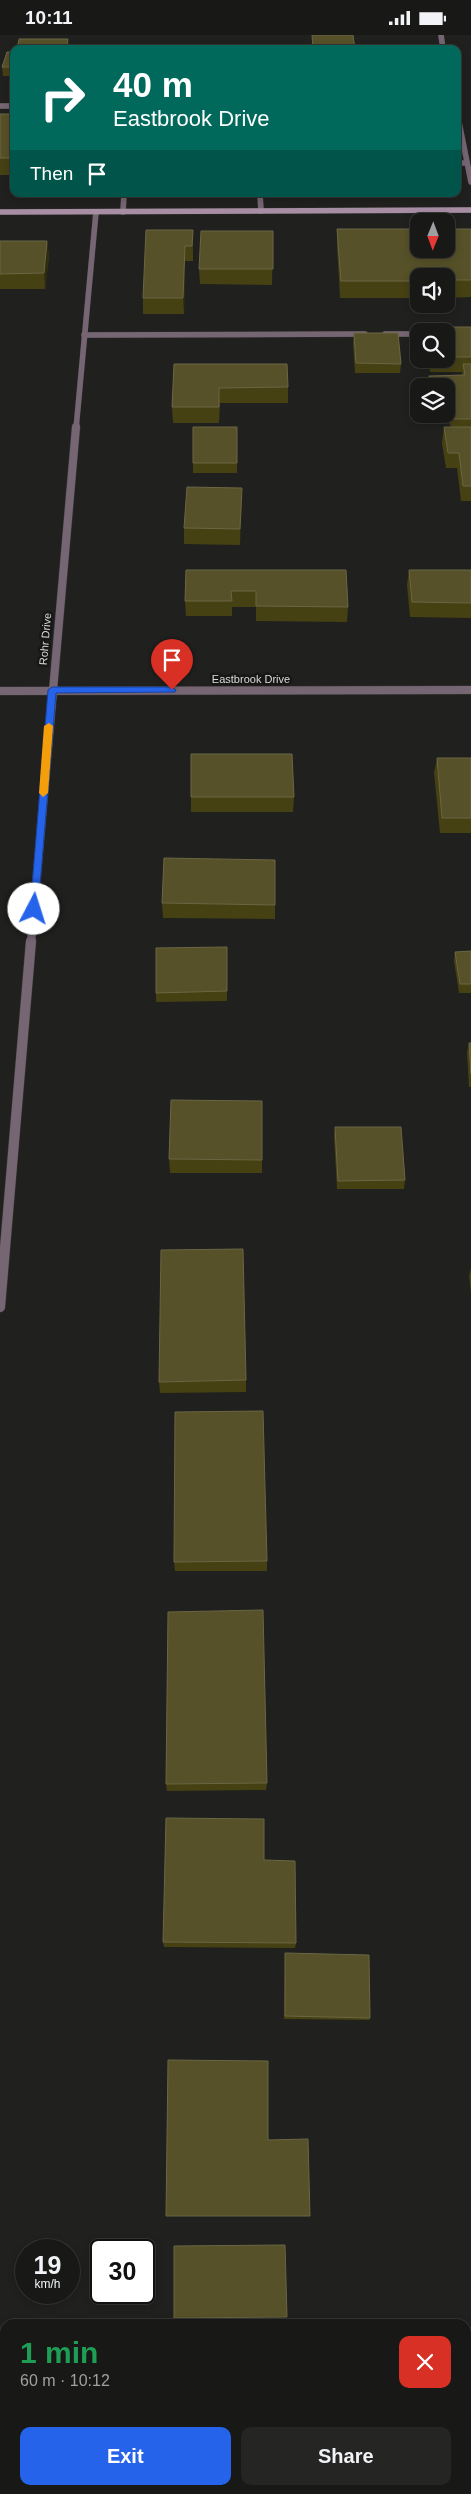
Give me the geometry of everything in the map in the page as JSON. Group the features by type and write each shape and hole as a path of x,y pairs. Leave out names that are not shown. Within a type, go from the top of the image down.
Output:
{"main road":[{"path":"0,212 471,210"}],"street":[{"path":"461,132 471,182"},
{"path":"461,163 467,163"},
{"path":"123,211 124,197"},
{"path":"260,197 261,211"},
{"name":"Rohr Drive","path":"0,1307 52,690 96,212"},
{"path":"84,335 370,334"},
{"path":"379,334 410,334"},
{"name":"Eastbrook Drive","path":"0,691 471,690"}],"building":[{"path":"312,35 353,35 354,45 313,45"},
{"path":"19,39 68,39 67,45 18,45"},
{"path":"7,52 10,52 10,67 2,67"},
{"path":"0,114 10,114 10,158 0,158"},
{"path":"337,229 410,229 410,258 455,258 455,229 471,229 471,280 455,280 455,268 410,268 410,281 341,281"},
{"path":"146,230 193,230 192,246 185,246 183,298 143,298"},
{"path":"201,231 273,231 273,269 199,269"},
{"path":"0,241 47,241 44,273 0,274"},
{"path":"455,327 471,327 471,357 455,357"},
{"path":"354,333 398,333 401,364 356,363"},
{"path":"174,364 287,364 288,387 219,388 219,407 172,407"},
{"path":"463,364 471,364 471,419 455,419 455,378 429,378 429,376 465,375"},
{"path":"193,427 237,427 237,463 193,463"},
{"path":"444,427 471,427 471,486 463,486 459,453 448,453"},
{"path":"187,487 242,488 240,529 184,528"},
{"path":"186,570 346,570 348,607 256,606 256,591 231,591 232,601 185,601"},
{"path":"409,570 471,570 471,603 412,602"},
{"path":"191,754 292,754 294,797 191,797"},
{"path":"437,758 471,758 471,818 442,818"},
{"path":"164,858 275,860 275,905 162,903"},
{"path":"227,947 227,991 156,993 156,948"},
{"path":"471,951 471,984 460,984 455,952"},
{"path":"469,1043 471,1043 471,1074"},
{"path":"171,1100 262,1101 262,1160 169,1159"},
{"path":"335,1127 401,1127 405,1180 338,1181"},
{"path":"243,1249 246,1380 159,1382 161,1250"},
{"path":"263,1411 267,1561 174,1562 175,1412"},
{"path":"263,1610 267,1783 166,1784 168,1612"},
{"path":"166,1818 264,1819 264,1860 295,1861 296,1943 163,1942"},
{"path":"285,1953 369,1955 370,2018 285,2016"},
{"path":"168,2060 268,2061 268,2140 308,2139 310,2216 166,2216"},
{"path":"285,2245 287,2317 174,2318 174,2246"}],"slow traffic":[{"path":"43,793 49,726"}],"route":[{"path":"34,909 52,690 172,690"}]}
